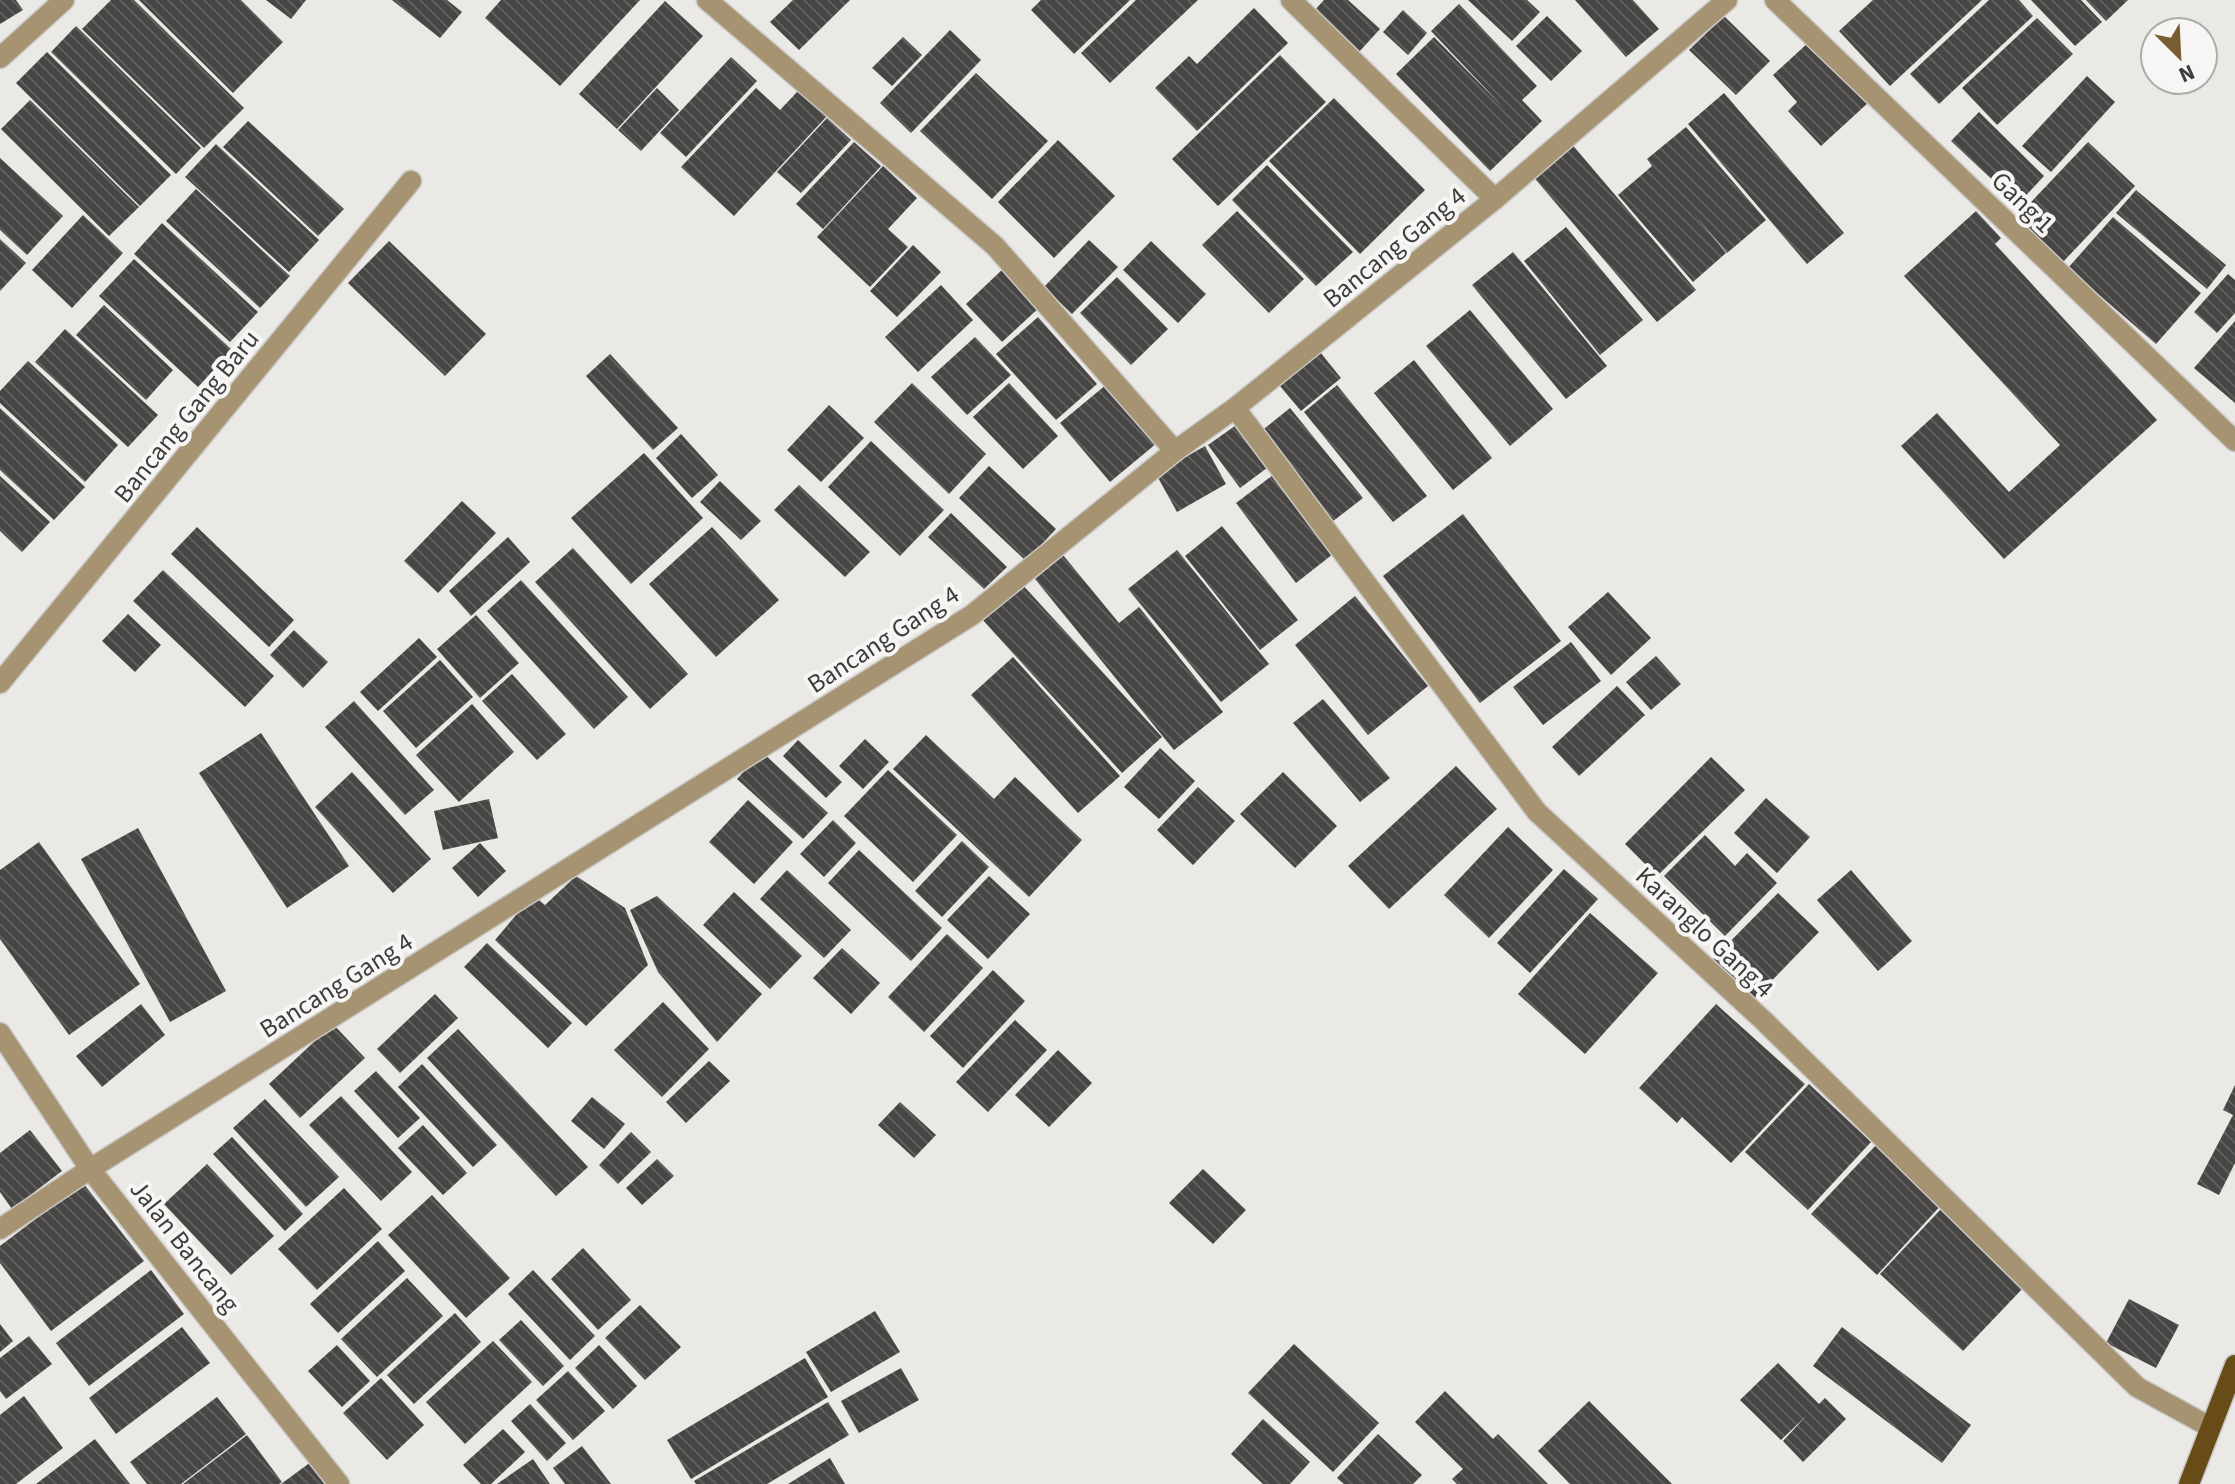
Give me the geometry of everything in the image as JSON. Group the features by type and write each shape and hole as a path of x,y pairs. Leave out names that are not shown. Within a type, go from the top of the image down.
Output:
{"main road":[{"path":"2189,1484 2235,1365"}],"street":[{"path":"0,58 64,0"},
{"path":"707,0 995,246 1175,451"},
{"path":"1291,0 1495,199"},
{"name":"Bancang Gang 4","path":"0,1229 90,1169 972,615 1495,199 1727,0"},
{"name":"Gang 1","path":"1775,0 2235,441"},
{"name":"Bancang Gang Baru","path":"0,683 411,181"},
{"name":"Karanglo Gang 4","path":"1235,408 1537,812 1764,1021 2137,1387 2210,1427"},
{"name":"Jalan Bancang","path":"0,1033 90,1169 339,1484"}],"building":[{"path":"0,0 16,0 23,10 0,24"},
{"path":"111,0 134,0 244,108 204,148 82,29"},
{"path":"139,0 241,0 283,42 233,93"},
{"path":"266,0 306,0 291,19"},
{"path":"392,0 447,0 462,12 440,38"},
{"path":"501,0 640,0 560,86 485,18"},
{"path":"793,0 850,0 799,50 770,22"},
{"path":"1041,0 1130,0 1074,54 1031,10"},
{"path":"1136,0 1198,0 1110,83 1081,53"},
{"path":"1324,0 1348,0 1380,29 1359,52 1314,11"},
{"path":"1468,0 1527,0 1540,12 1512,41"},
{"path":"1575,0 1633,0 1659,29 1626,57"},
{"path":"1873,0 1982,0 1890,86 1839,31"},
{"path":"1989,0 2019,0 2033,16 1939,104 1910,74"},
{"path":"2031,0 2081,0 2102,22 2075,46"},
{"path":"2086,0 2128,0 2106,21"},
{"path":"665,1 703,36 617,129 579,94"},
{"path":"1459,4 1537,86 1522,100 1542,121 1490,171 1396,74 1434,37 1506,110 1431,31"},
{"path":"1254,8 1288,43 1197,131 1155,88 1189,56 1197,64"},
{"path":"1403,10 1427,33 1408,55 1383,32"},
{"path":"1547,16 1582,51 1551,81 1516,46"},
{"path":"1724,16 1770,61 1736,95 1689,50"},
{"path":"2037,18 2073,54 1997,125 1962,88"},
{"path":"76,26 201,148 176,174 51,52"},
{"path":"950,30 981,60 911,133 880,103"},
{"path":"903,37 922,55 892,86 872,68"},
{"path":"1810,41 1869,102 1821,146 1788,111 1797,102 1773,75"},
{"path":"47,52 171,175 140,206 16,83"},
{"path":"1280,55 1326,102 1218,206 1172,159"},
{"path":"731,57 757,81 686,157 660,133"},
{"path":"976,73 1048,141 992,199 920,131"},
{"path":"2087,76 2115,102 2051,172 2022,146"},
{"path":"657,88 679,110 641,151 618,130"},
{"path":"756,88 780,110 798,91 827,116 734,216 681,167"},
{"path":"1724,93 1844,233 1807,264 1688,124"},
{"path":"1334,98 1425,190 1360,254 1269,161"},
{"path":"30,100 139,207 109,236 1,129"},
{"path":"1979,112 2044,176 2018,204 1951,141"},
{"path":"827,118 851,140 801,193 777,172"},
{"path":"248,121 344,209 318,236 223,147"},
{"path":"1686,127 1766,220 1727,253 1692,211 1726,253 1693,282 1618,195 1652,166 1647,159"},
{"path":"1058,140 1115,196 1054,258 998,202"},
{"path":"854,142 881,166 823,229 796,204"},
{"path":"1570,142 1696,290 1657,322 1531,174"},
{"path":"2088,142 2135,186 2061,264 2014,220"},
{"path":"216,144 319,240 289,272 185,177"},
{"path":"0,158 63,216 27,255 0,230"},
{"path":"1267,165 1353,252 1316,286 1232,200"},
{"path":"883,166 917,198 888,229 908,247 870,287 817,237"},
{"path":"196,189 290,276 260,308 166,221"},
{"path":"2136,190 2226,265 2207,289 2116,213"},
{"path":"1237,211 1304,279 1269,313 1202,245"},
{"path":"1976,211 2001,238 1995,244 2157,420 2004,559 1901,446 1937,413 2009,492 2060,445 1904,276"},
{"path":"83,215 123,253 72,308 32,270"},
{"path":"2113,217 2201,293 2156,344 2068,268"},
{"path":"162,223 258,312 230,342 134,254"},
{"path":"1566,227 1643,320 1600,355 1524,261"},
{"path":"0,239 26,263 0,291"},
{"path":"1089,240 1118,267 1072,314 1044,287"},
{"path":"389,241 486,334 445,376 348,283"},
{"path":"1151,241 1206,294 1178,323 1123,270"},
{"path":"913,245 941,272 897,317 870,291"},
{"path":"1513,252 1607,366 1566,399 1472,285"},
{"path":"134,259 232,350 198,387 99,296"},
{"path":"1004,268 1040,307 1002,342 966,304"},
{"path":"2228,274 2235,280 2235,313 2217,333 2194,312"},
{"path":"1117,277 1168,329 1131,365 1080,313"},
{"path":"941,285 973,320 918,372 885,337"},
{"path":"104,305 173,370 146,400 76,335"},
{"path":"1470,310 1553,409 1510,446 1426,346"},
{"path":"1038,317 1097,384 1056,420 996,354"},
{"path":"2235,321 2235,403 2194,368"},
{"path":"65,329 158,415 128,447 35,362"},
{"path":"975,337 1011,375 967,415 931,377"},
{"path":"1320,352 1341,378 1301,411 1280,386"},
{"path":"610,354 678,428 653,450 586,376"},
{"path":"1414,360 1492,458 1453,490 1374,393"},
{"path":"28,361 118,445 85,482 0,403 0,391"},
{"path":"912,383 986,454 949,494 874,422"},
{"path":"1009,383 1058,436 1023,469 973,417"},
{"path":"1107,384 1157,443 1110,482 1060,423"},
{"path":"1337,385 1427,496 1393,522 1304,412"},
{"path":"829,405 864,438 821,482 787,450"},
{"path":"0,408 85,487 54,520 0,470"},
{"path":"1290,408 1363,498 1332,522 1260,432"},
{"path":"1239,423 1271,465 1240,488 1208,445"},
{"path":"681,434 718,475 692,498 656,458"},
{"path":"871,441 944,510 900,556 828,487"},
{"path":"1205,446 1226,484 1177,512 1156,474"},
{"path":"644,453 703,518 631,584 571,518"},
{"path":"989,466 1056,529 1026,561 959,498"},
{"path":"1273,475 1333,554 1296,583 1236,503"},
{"path":"0,476 50,522 22,552 0,531"},
{"path":"720,481 761,521 741,540 700,502"},
{"path":"799,485 870,552 845,577 774,510"},
{"path":"462,501 496,533 438,593 404,561"},
{"path":"951,513 1007,567 984,589 928,537"},
{"path":"1463,514 1561,641 1480,703 1383,576"},
{"path":"1222,526 1298,620 1260,650 1185,556"},
{"path":"197,527 294,620 269,647 171,554"},
{"path":"712,527 779,600 716,657 649,584"},
{"path":"508,537 530,562 471,616 449,591"},
{"path":"573,548 688,674 650,709 535,582"},
{"path":"1177,550 1269,664 1221,702 1128,589"},
{"path":"1063,555 1119,623 1139,607 1223,712 1174,750 1035,579"},
{"path":"163,570 274,676 245,707 133,601"},
{"path":"521,580 628,697 594,729 487,611"},
{"path":"1020,582 1162,737 1122,773 981,618"},
{"path":"1608,592 1651,638 1611,675 1568,627"},
{"path":"1355,596 1428,686 1368,735 1295,645"},
{"path":"128,614 161,645 135,672 102,641"},
{"path":"476,615 519,663 480,698 437,649"},
{"path":"294,630 328,662 303,688 270,655"},
{"path":"419,638 437,657 378,711 360,692"},
{"path":"1571,642 1601,681 1543,725 1513,687"},
{"path":"1656,656 1681,684 1651,710 1626,682"},
{"path":"1013,657 1120,776 1078,813 971,695"},
{"path":"440,660 473,697 416,748 383,711"},
{"path":"512,674 566,734 537,760 482,701"},
{"path":"1617,686 1645,715 1579,776 1552,747"},
{"path":"1323,699 1390,778 1360,802 1293,723"},
{"path":"354,701 434,790 405,815 325,727"},
{"path":"472,704 514,752 459,802 416,755"},
{"path":"261,733 349,866 287,908 199,773"},
{"path":"926,735 994,799 1015,777 1082,840 1029,897 893,769"},
{"path":"865,739 889,762 863,789 839,766"},
{"path":"798,740 842,782 826,798 783,756"},
{"path":"1160,748 1195,781 1159,819 1124,787"},
{"path":"762,752 828,813 803,839 737,779"},
{"path":"1711,757 1745,790 1657,876 1625,844"},
{"path":"1456,766 1497,809 1389,909 1348,866"},
{"path":"888,770 957,835 913,882 844,816"},
{"path":"352,772 431,859 393,893 315,807"},
{"path":"1283,772 1337,826 1295,868 1240,814"},
{"path":"1198,787 1235,821 1193,865 1157,830"},
{"path":"1766,798 1810,837 1777,873 1734,833"},
{"path":"489,799 498,838 443,850 434,811"},
{"path":"748,800 793,842 754,884 709,842"},
{"path":"833,820 856,843 824,877 800,854"},
{"path":"1508,827 1553,870 1489,938 1444,895"},
{"path":"138,828 226,991 170,1022 81,859"},
{"path":"1705,835 1735,866 1747,853 1777,883 1725,936 1664,876"},
{"path":"962,841 989,867 942,917 915,891"},
{"path":"39,842 140,984 69,1035 0,939 0,870"},
{"path":"480,843 506,871 478,897 452,868"},
{"path":"859,850 942,928 911,961 828,883"},
{"path":"1564,869 1598,899 1530,973 1497,943"},
{"path":"787,870 851,930 824,958 760,899"},
{"path":"1851,870 1912,941 1878,971 1817,900"},
{"path":"576,876 625,908 648,965 586,1026 495,940 533,895 545,905"},
{"path":"989,876 1030,914 988,959 947,920"},
{"path":"734,892 802,956 770,989 703,925"},
{"path":"1778,893 1819,932 1752,1001 1711,961"},
{"path":"657,896 762,994 717,1042 658,972 630,910"},
{"path":"1590,913 1658,973 1585,1054 1518,994"},
{"path":"947,934 983,968 924,1032 888,997"},
{"path":"487,943 572,1023 548,1048 464,967"},
{"path":"842,948 880,983 851,1014 813,978"},
{"path":"993,970 1025,1001 963,1068 930,1036"},
{"path":"435,994 458,1018 400,1073 377,1049"},
{"path":"663,1002 709,1049 662,1097 614,1050"},
{"path":"141,1004 165,1035 102,1087 76,1056"},
{"path":"1716,1004 1805,1084 1731,1163 1682,1117 1677,1123 1639,1088"},
{"path":"1015,1020 1047,1050 988,1112 956,1082"},
{"path":"333,1024 365,1058 300,1118 269,1084"},
{"path":"458,1029 588,1167 556,1196 427,1058"},
{"path":"1058,1050 1092,1083 1049,1127 1015,1095"},
{"path":"709,1061 730,1081 686,1123 666,1102"},
{"path":"422,1064 497,1145 473,1167 398,1087"},
{"path":"376,1071 420,1118 398,1138 354,1091"},
{"path":"1809,1084 1871,1142 1808,1210 1745,1152"},
{"path":"2235,1085 2235,1163 2219,1195 2197,1184 2233,1115 2223,1110"},
{"path":"341,1096 412,1172 381,1201 309,1125"},
{"path":"592,1097 625,1124 604,1149 571,1121"},
{"path":"265,1099 339,1177 306,1207 233,1128"},
{"path":"900,1102 936,1135 914,1158 878,1125"},
{"path":"423,1125 467,1173 443,1195 398,1148"},
{"path":"30,1130 62,1171 12,1209 0,1192 0,1153"},
{"path":"631,1132 651,1152 618,1184 599,1165"},
{"path":"232,1137 303,1214 285,1231 213,1154"},
{"path":"1878,1143 1943,1203 1877,1275 1811,1214"},
{"path":"657,1159 674,1176 642,1205 626,1188"},
{"path":"207,1164 274,1236 231,1275 164,1204"},
{"path":"1203,1169 1246,1210 1213,1244 1169,1203"},
{"path":"83,1183 144,1261 51,1331 0,1263 0,1246"},
{"path":"344,1188 382,1229 317,1290 278,1249"},
{"path":"432,1195 510,1278 466,1318 388,1235"},
{"path":"1941,1209 2025,1286 1963,1351 1880,1274"},
{"path":"378,1241 405,1271 338,1333 310,1304"},
{"path":"583,1248 631,1300 598,1330 551,1279"},
{"path":"151,1270 184,1314 89,1386 56,1343"},
{"path":"533,1270 595,1336 570,1360 508,1294"},
{"path":"407,1278 443,1316 377,1377 341,1339"},
{"path":"2129,1299 2179,1325 2156,1368 2106,1343"},
{"path":"640,1305 681,1347 645,1380 605,1338"},
{"path":"875,1311 900,1352 831,1392 806,1352"},
{"path":"455,1313 481,1342 414,1404 387,1375"},
{"path":"521,1320 564,1366 543,1386 499,1340"},
{"path":"0,1324 13,1341 0,1352"},
{"path":"182,1327 210,1363 116,1434 89,1398"},
{"path":"1842,1327 1971,1425 1942,1463 1813,1366"},
{"path":"29,1336 52,1364 6,1399 0,1391 0,1358"},
{"path":"493,1341 532,1382 465,1444 426,1402"},
{"path":"1294,1344 1379,1423 1333,1472 1248,1393"},
{"path":"337,1345 370,1381 342,1407 308,1371"},
{"path":"599,1345 637,1386 613,1409 575,1368"},
{"path":"805,1358 828,1397 691,1479 667,1440"},
{"path":"1778,1363 1819,1404 1825,1398 1846,1419 1803,1462 1783,1441 1806,1416 1781,1440 1740,1400"},
{"path":"901,1368 919,1400 859,1433 841,1401"},
{"path":"568,1371 605,1411 573,1440 536,1400"},
{"path":"381,1378 424,1425 387,1460 343,1413"},
{"path":"1445,1391 1493,1439 1498,1434 1548,1484 1457,1484 1452,1479 1463,1469 1415,1422"},
{"path":"24,1396 63,1448 16,1484 0,1484 0,1415"},
{"path":"217,1397 246,1434 181,1484 147,1484 130,1462"},
{"path":"1589,1401 1672,1484 1570,1484 1538,1451"},
{"path":"828,1402 849,1435 767,1484 696,1484 694,1481"},
{"path":"530,1404 566,1443 547,1461 511,1421"},
{"path":"1263,1419 1310,1462 1290,1484 1263,1484 1231,1454"},
{"path":"503,1429 525,1452 491,1484 481,1484 463,1465"},
{"path":"1378,1434 1422,1475 1413,1484 1344,1484 1337,1478"},
{"path":"247,1435 282,1482 183,1484"},
{"path":"95,1439 130,1484 36,1484"},
{"path":"582,1446 611,1484 565,1484 553,1468"},
{"path":"830,1458 845,1484 788,1484"},
{"path":"315,1459 334,1484 281,1484"},
{"path":"533,1459 550,1484 497,1484"}]}
